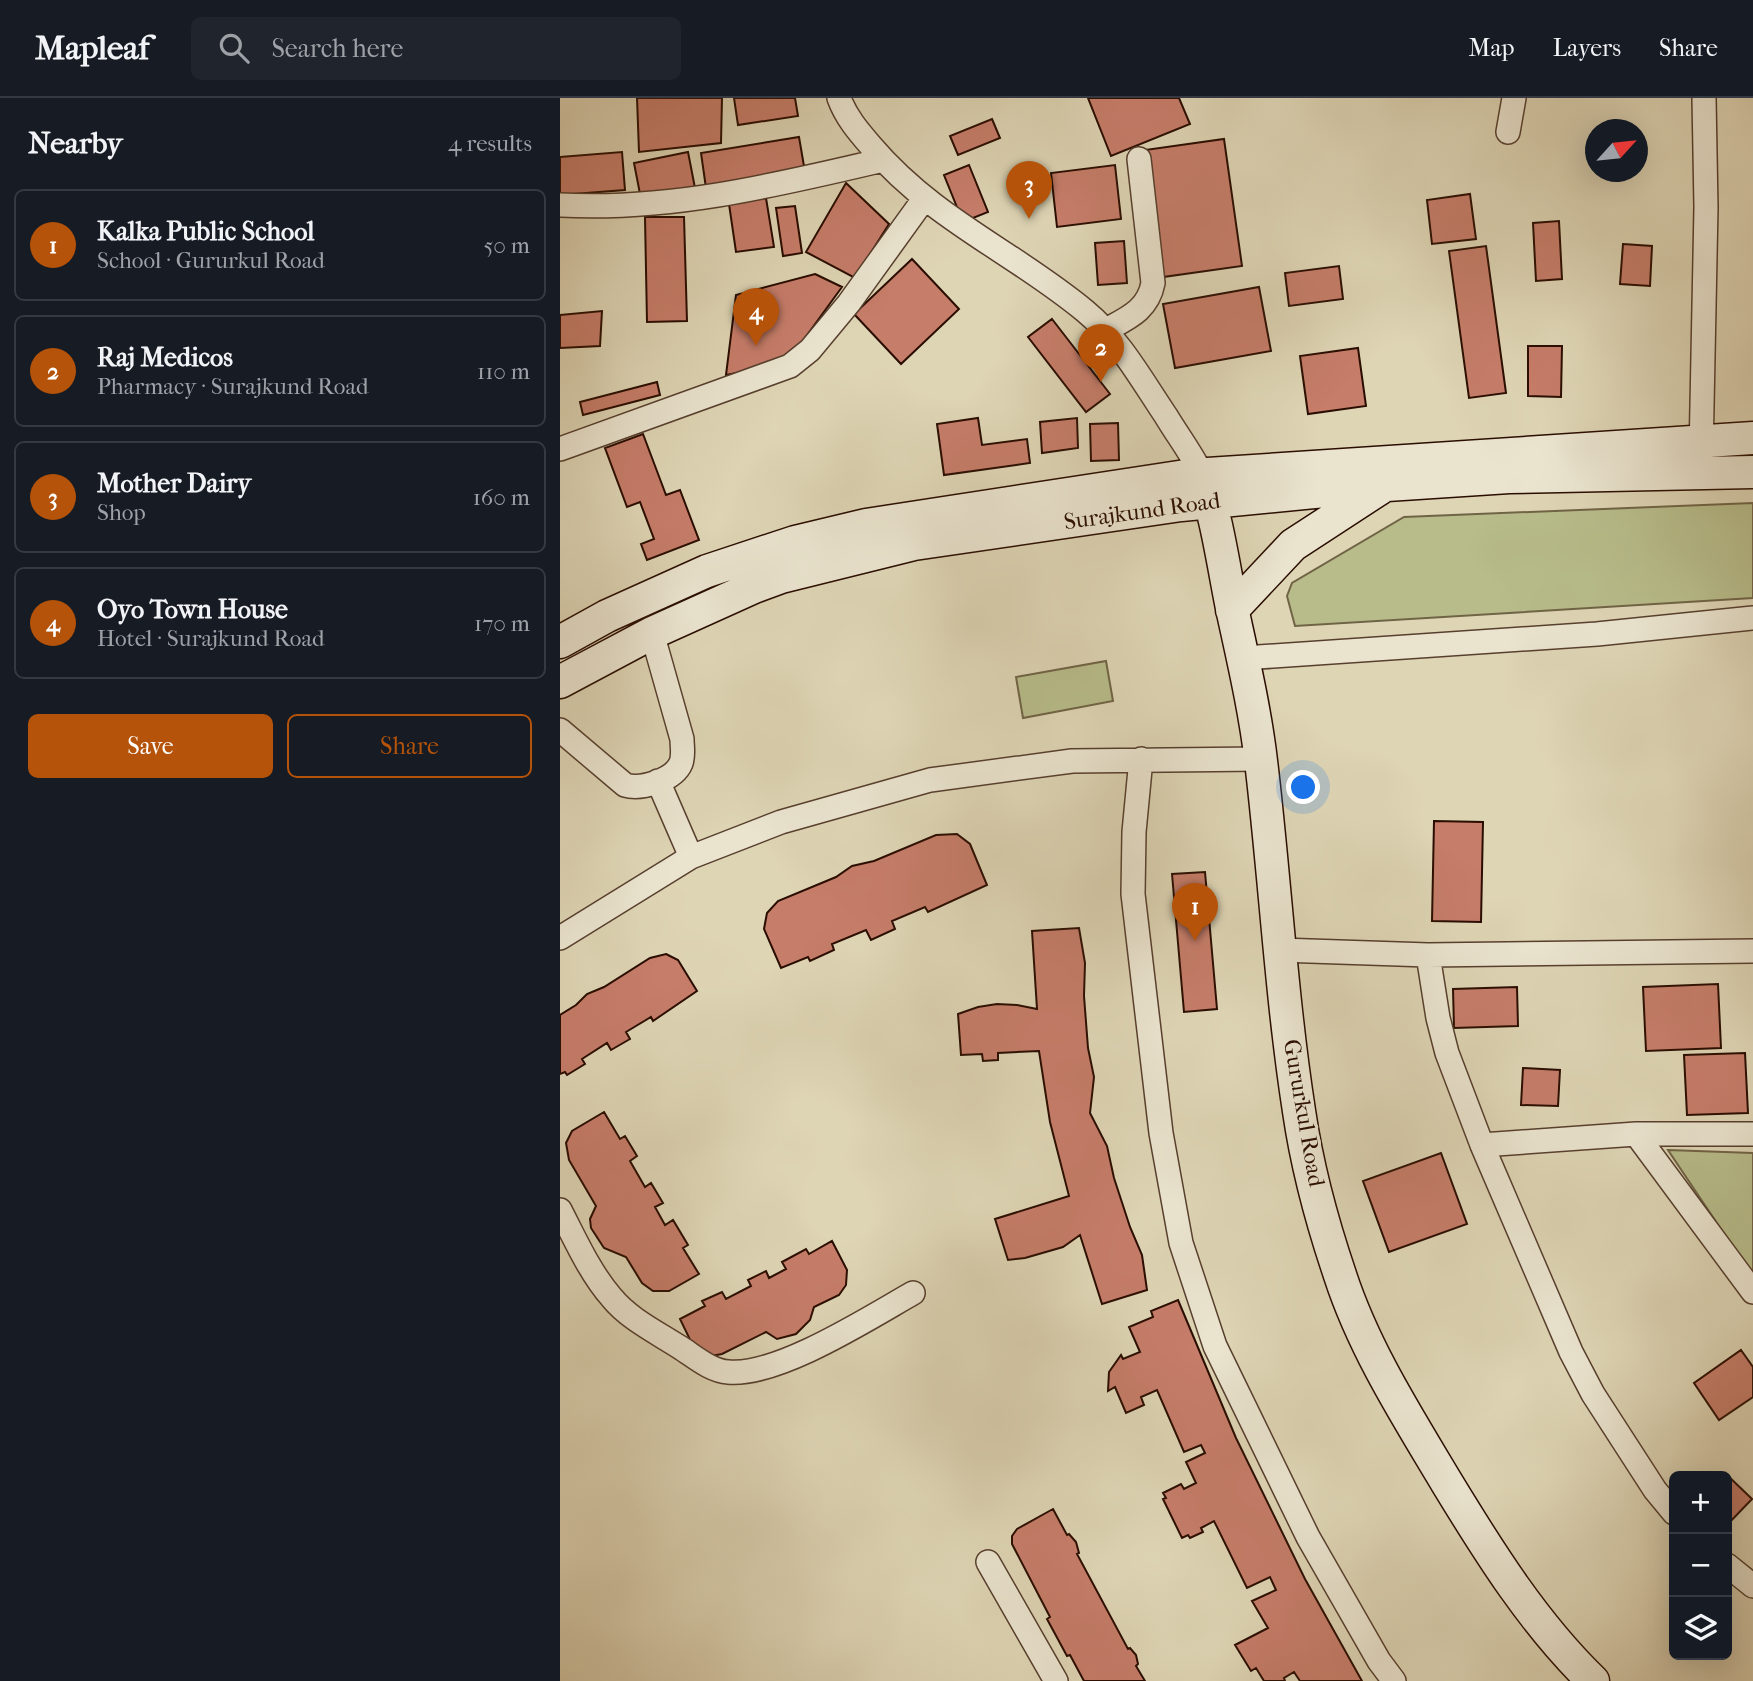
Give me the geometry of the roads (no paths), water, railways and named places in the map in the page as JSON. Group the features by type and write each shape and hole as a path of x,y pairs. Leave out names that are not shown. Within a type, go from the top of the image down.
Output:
{"main road":[{"name":"Surajkund Road","path":"560,642 607,616 707,570 825,533 866,525 1207,488 1701,441 1753,439"},
{"name":"Surajkund Road","path":"560,682 652,633 729,597 781,577 915,544 1207,488 1387,485 1509,477 1753,472"},
{"path":"1233,610 1293,545 1387,485"},
{"name":"Gururkul Road","path":"1207,488 1244,658 1261,759 1299,1112 1311,1173 1340,1277 1367,1342 1400,1405 1477,1533 1525,1601 1580,1668 1594,1681"}],"street":[{"path":"839,98 853,125 883,160 923,199 1066,296 1106,330 1148,387 1189,450 1207,488"},
{"path":"1508,132 1514,98"},
{"path":"1702,472 1706,207 1704,98"},
{"path":"1106,330 1144,307 1153,283 1139,159"},
{"path":"560,205 651,204 709,197 883,160"},
{"path":"560,449 790,366 802,359 849,303 923,199"},
{"path":"1244,658 1597,634 1753,618"},
{"path":"560,730 625,785 635,788 658,781 677,770 683,756 682,739 652,633"},
{"path":"1141,759 1134,832 1133,894 1161,1133 1181,1243 1215,1346 1308,1537 1379,1661 1394,1681"},
{"path":"560,938 691,857 781,822 930,780 1072,761 1261,759"},
{"path":"658,781 691,857"},
{"path":"1280,950 1428,955 1753,951"},
{"path":"1428,955 1447,1054 1482,1145 1572,1352 1592,1394 1669,1507"},
{"path":"1482,1145 1636,1134 1753,1134"},
{"path":"1636,1134 1753,1292"},
{"path":"560,1210 600,1282 613,1299 657,1333 711,1367 726,1372 762,1368 817,1347 913,1293"},
{"path":"988,1562 1056,1681"},
{"path":"1732,1569 1753,1586"}],"place":[{"name":"Mother Dairy","path":"1029,219"},
{"name":"Oyo Town House","path":"756,346"},
{"name":"Raj Medicos","path":"1101,382"},
{"name":"Kalka Public School","path":"1195,941"}]}
